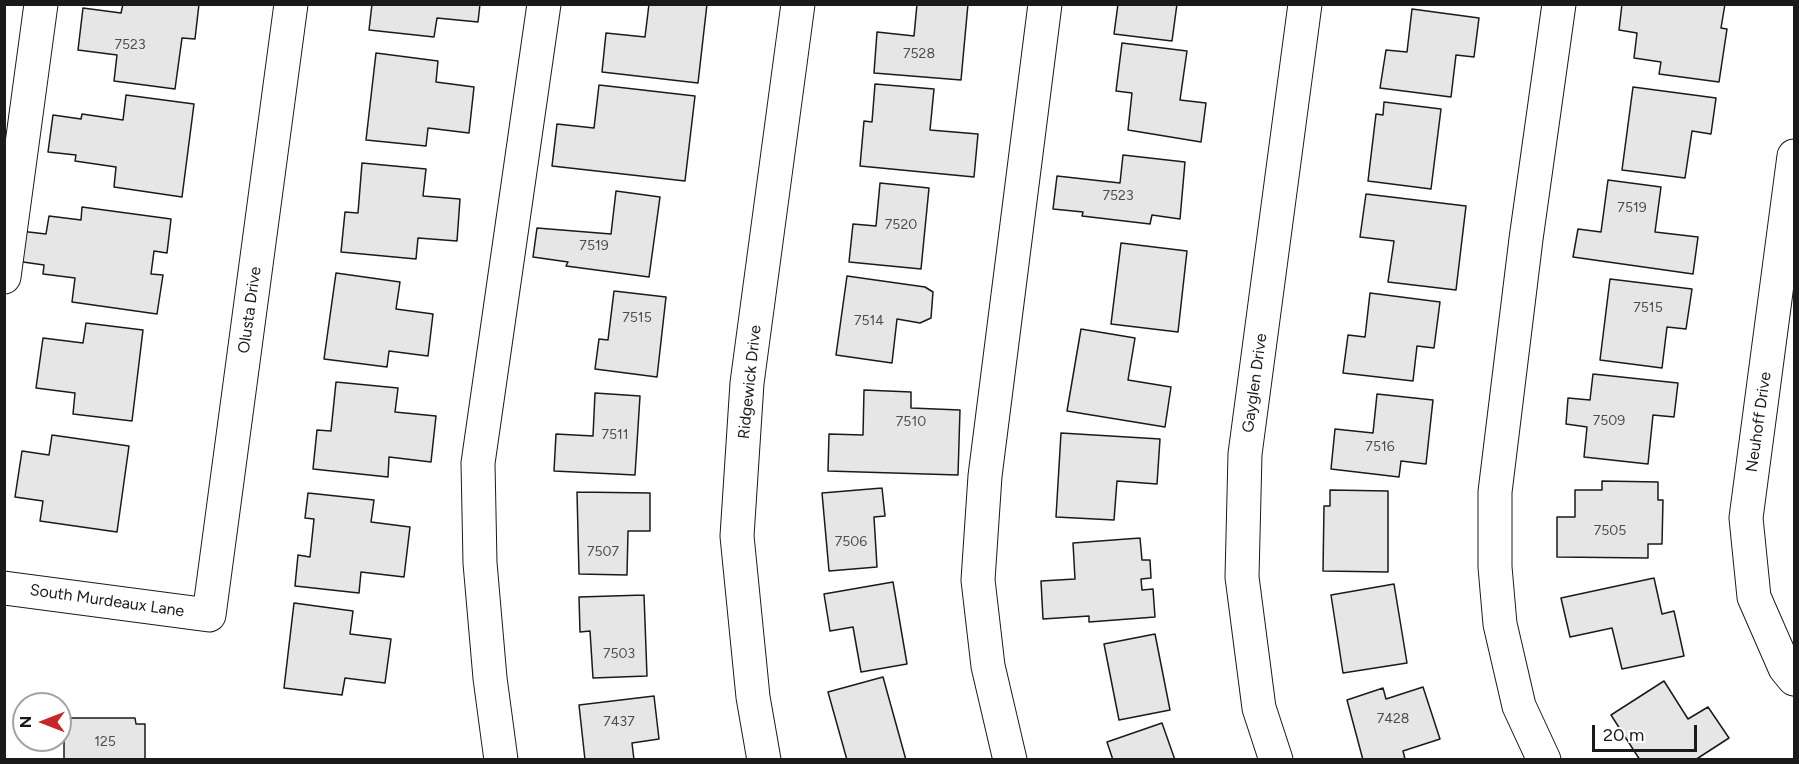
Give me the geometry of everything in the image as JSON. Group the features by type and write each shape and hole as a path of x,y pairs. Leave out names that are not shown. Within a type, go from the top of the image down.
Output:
{"street":[{"path":"4,277 41,4"},
{"name":"Olusta Drive","path":"208,615 291,4"},
{"path":"501,759 490,678 480,563 478,463 544,4"},
{"name":"Ridgewick Drive","path":"764,759 753,697 737,536 747,383 798,4"},
{"path":"1010,759 988,666 978,580 985,476 1045,4"},
{"name":"Gayglen Drive","path":"1276,759 1259,708 1242,577 1245,454 1305,4"},
{"path":"1544,759 1519,706 1500,624 1495,567 1496,492 1526,239 1560,4"},
{"name":"Neuhoff Drive","path":"1794,156 1746,518 1754,597 1785,668 1794,679"},
{"path":"4,598 5,588"},
{"name":"South Murdeaux Lane","path":"5,588 208,615"}],"building":[{"path":"123,4 199,4 195,39 182,38 175,89 114,81 117,55 78,50 83,8 121,13"},
{"path":"372,4 480,4 478,22 437,18 434,37 369,30"},
{"path":"649,4 707,4 698,83 602,72 606,33 645,37"},
{"path":"917,4 968,4 961,80 874,73 877,32 914,36"},
{"path":"1118,4 1177,4 1172,41 1114,34"},
{"path":"1622,4 1725,4 1721,28 1727,29 1719,82 1659,74 1661,62 1634,58 1637,33 1619,30"},
{"path":"1412,9 1479,18 1474,57 1456,55 1451,97 1380,88 1386,50 1407,52"},
{"path":"1122,43 1187,51 1180,100 1206,103 1201,142 1128,130 1132,93 1116,91"},
{"path":"376,53 438,61 436,82 474,87 469,133 428,128 426,146 366,140"},
{"path":"875,84 934,89 930,130 978,134 974,177 860,166 864,121 872,122"},
{"path":"599,85 695,96 685,181 552,166 557,124 594,128"},
{"path":"1633,87 1716,98 1711,134 1692,131 1685,178 1622,170"},
{"path":"126,95 194,104 182,197 114,187 116,167 75,161 76,155 48,152 53,115 81,119 82,114 123,120"},
{"path":"1384,102 1441,109 1431,189 1368,181 1376,114 1383,115"},
{"path":"1123,155 1185,162 1180,219 1152,215 1150,224 1082,216 1083,212 1053,209 1057,176 1120,183"},
{"path":"362,163 426,169 423,196 460,199 457,241 418,238 416,259 341,252 345,212 358,213"},
{"path":"1608,180 1661,187 1655,232 1698,237 1693,274 1573,257 1578,229 1601,232"},
{"path":"880,183 929,188 921,269 849,262 853,224 876,226"},
{"path":"616,191 660,197 649,277 566,266 568,262 533,257 537,228 611,234"},
{"path":"1366,194 1466,206 1456,290 1388,282 1394,241 1360,237"},
{"path":"82,207 171,219 167,253 154,251 151,274 163,275 157,314 72,302 75,278 43,274 44,265 16,261 20,231 46,234 49,216 81,220"},
{"path":"1121,243 1187,251 1178,332 1111,324"},
{"path":"336,273 400,282 396,309 433,314 428,356 389,351 387,367 324,359"},
{"path":"847,276 925,287 933,292 931,318 920,323 897,319 892,363 836,355"},
{"path":"1610,279 1692,289 1686,329 1667,327 1662,368 1600,360"},
{"path":"614,291 666,297 657,377 595,369 599,339 608,340"},
{"path":"1370,293 1440,302 1434,348 1417,346 1413,381 1343,373 1348,335 1365,337"},
{"path":"86,323 143,330 132,421 73,414 75,393 36,388 43,338 83,343"},
{"path":"1081,329 1135,338 1128,380 1171,387 1165,427 1067,411"},
{"path":"1593,374 1678,383 1674,417 1653,415 1648,464 1584,457 1587,427 1566,424 1568,398 1590,400"},
{"path":"336,382 398,388 395,412 436,416 431,462 389,457 388,477 313,469 317,430 331,431"},
{"path":"864,390 911,392 911,408 960,410 958,475 828,471 829,434 863,435"},
{"path":"595,393 640,396 635,475 554,471 556,434 593,436"},
{"path":"1377,394 1433,400 1426,464 1401,461 1399,477 1331,469 1335,429 1373,433"},
{"path":"1061,433 1160,439 1157,484 1117,481 1114,520 1056,517"},
{"path":"52,435 129,446 117,532 40,521 43,501 15,497 22,451 49,455"},
{"path":"1602,481 1658,482 1658,500 1663,500 1662,544 1648,544 1648,558 1557,557 1557,517 1575,517 1575,490 1602,490"},
{"path":"882,488 885,516 874,517 877,567 829,571 822,493"},
{"path":"1330,490 1388,491 1388,572 1323,571 1324,506 1330,506"},
{"path":"577,492 650,493 650,531 628,531 627,575 579,574"},
{"path":"308,493 374,500 371,522 410,527 404,577 361,572 359,593 295,586 298,555 310,557 314,519 305,518"},
{"path":"1140,538 1142,560 1150,560 1151,578 1141,579 1142,590 1153,589 1155,617 1089,622 1089,616 1043,619 1041,581 1075,579 1073,543"},
{"path":"1654,578 1662,614 1674,611 1684,656 1622,669 1612,628 1570,637 1561,598"},
{"path":"893,582 907,664 861,672 853,627 830,631 824,594"},
{"path":"1394,584 1407,663 1343,673 1331,595"},
{"path":"644,595 647,676 593,678 590,631 580,632 579,597"},
{"path":"294,603 353,611 350,634 391,639 385,683 345,678 342,695 284,688"},
{"path":"1155,634 1170,710 1119,720 1104,644"},
{"path":"883,677 906,760 847,760 828,692"},
{"path":"1664,681 1688,719 1708,707 1729,738 1695,760 1640,760 1611,715"},
{"path":"1423,687 1440,739 1403,751 1405,759 1403,760 1363,760 1347,700 1383,688 1386,699"},
{"path":"654,696 659,739 632,743 634,760 585,760 579,705"},
{"path":"72,718 135,718 136,724 145,724 145,760 64,760 64,752 72,752"},
{"path":"1162,723 1175,760 1113,760 1107,742"}]}
